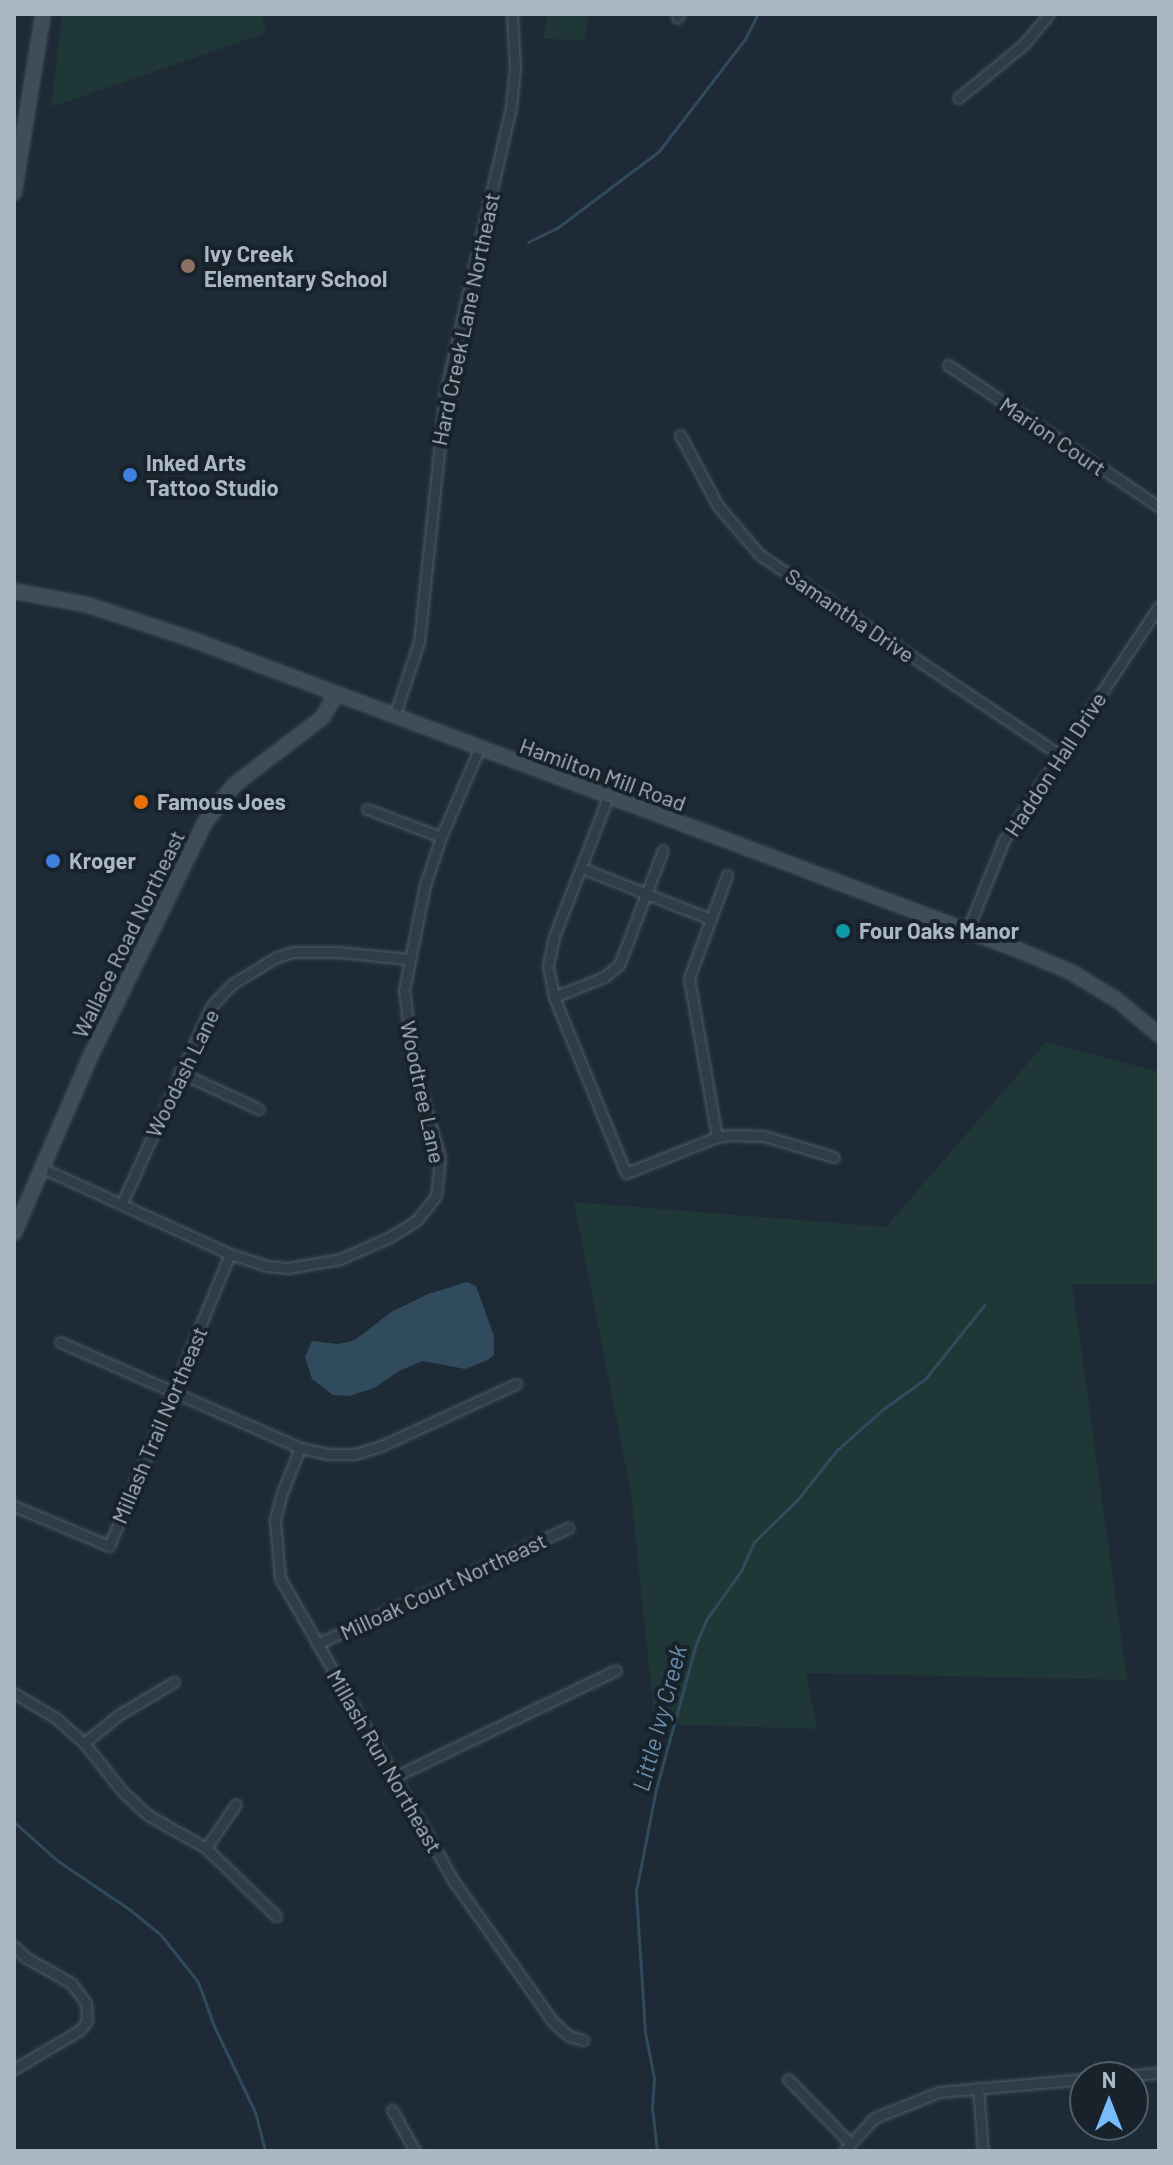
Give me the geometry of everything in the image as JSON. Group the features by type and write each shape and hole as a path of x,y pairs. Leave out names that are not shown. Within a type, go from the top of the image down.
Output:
{"main road":[{"path":"14,193 18,153 43,14"},
{"name":"Hamilton Mill Road","path":"14,591 69,600 145,623 967,931 1071,972 1117,1000 1159,1035"},
{"name":"Wallace Road Northeast","path":"14,1233 91,1055 204,824 234,785 323,717 336,694"}],"street":[{"name":"Hard Creek Lane Northeast","path":"394,717 419,642 445,393 511,106 515,67 512,14"},
{"path":"958,98 1023,45 1049,14"},
{"name":"Marion Court","path":"948,365 1159,507"},
{"name":"Samantha Drive","path":"680,435 718,506 760,555 1060,755"},
{"name":"Haddon Hall Drive","path":"967,931 1004,840 1159,606"},
{"name":"Woodtree Lane","path":"42,1168 230,1254 266,1266 288,1268 340,1259 390,1237 417,1220 436,1196 440,1158 409,1042 404,990 425,885 441,837 460,800 479,749"},
{"path":"608,797 549,952 549,982 626,1173 717,1137 764,1136 834,1157"},
{"path":"367,809 441,837"},
{"path":"554,997 613,972 619,965 663,850"},
{"path":"582,868 710,919"},
{"path":"717,1137 689,992 693,962 727,875"},
{"name":"Woodash Lane","path":"122,1203 212,1005 232,984 277,957 309,951 409,959"},
{"path":"179,1072 259,1109"},
{"name":"Millash Trail Northeast","path":"14,1506 109,1546 230,1254"},
{"path":"60,1342 300,1448 329,1454 355,1454 516,1384"},
{"name":"Millash Run Northeast","path":"300,1448 282,1493 275,1547 280,1578 455,1883 553,2022 569,2036 583,2040"},
{"name":"Milloak Court Northeast","path":"317,1644 568,1528"},
{"path":"394,1777 616,1670"},
{"path":"84,1743 120,1714 174,1682"},
{"path":"14,1693 56,1718 84,1743 123,1792 148,1815 206,1848 276,1916"},
{"path":"206,1848 236,1804"},
{"path":"14,1946 25,1957 71,1983 86,2003 87,2021 80,2030 14,2069"},
{"path":"788,2079 847,2147 874,2118 939,2092 1069,2080"},
{"path":"978,2088 983,2151"},
{"path":"392,2110 415,2151"}],"green space":[{"path":"62,14 262,14 266,33 51,107"},
{"path":"547,14 589,14 584,40 544,39"},
{"path":"1046,1042 1159,1072 1159,1284 1072,1284 1127,1680 806,1673 817,1729 655,1724 631,1493 574,1202 886,1227"}],"water":[{"path":"467,1282 476,1286 494,1336 494,1355 488,1360 465,1369 423,1361 399,1371 374,1388 349,1396 333,1395 312,1379 305,1357 312,1341 338,1344 355,1340 391,1312 428,1294"}],"waterway":[{"path":"528,242 557,228 659,151 745,39 758,14"},
{"name":"Little Ivy Creek","path":"657,2151 652,2108 654,2078 645,2032 636,1891 656,1789 696,1644 706,1620 741,1571 754,1542 798,1499 837,1450 882,1410 925,1379 984,1305"},
{"path":"14,1822 58,1861 160,1934 198,1982 214,2026 255,2112 265,2151"}],"place":[{"name":"Ivy Creek Elementary School","path":"188,266"},
{"name":"Inked Arts Tattoo Studio","path":"130,475"},
{"name":"Famous Joes","path":"141,802"},
{"name":"Kroger","path":"53,861"},
{"name":"Four Oaks Manor","path":"843,931"}]}
